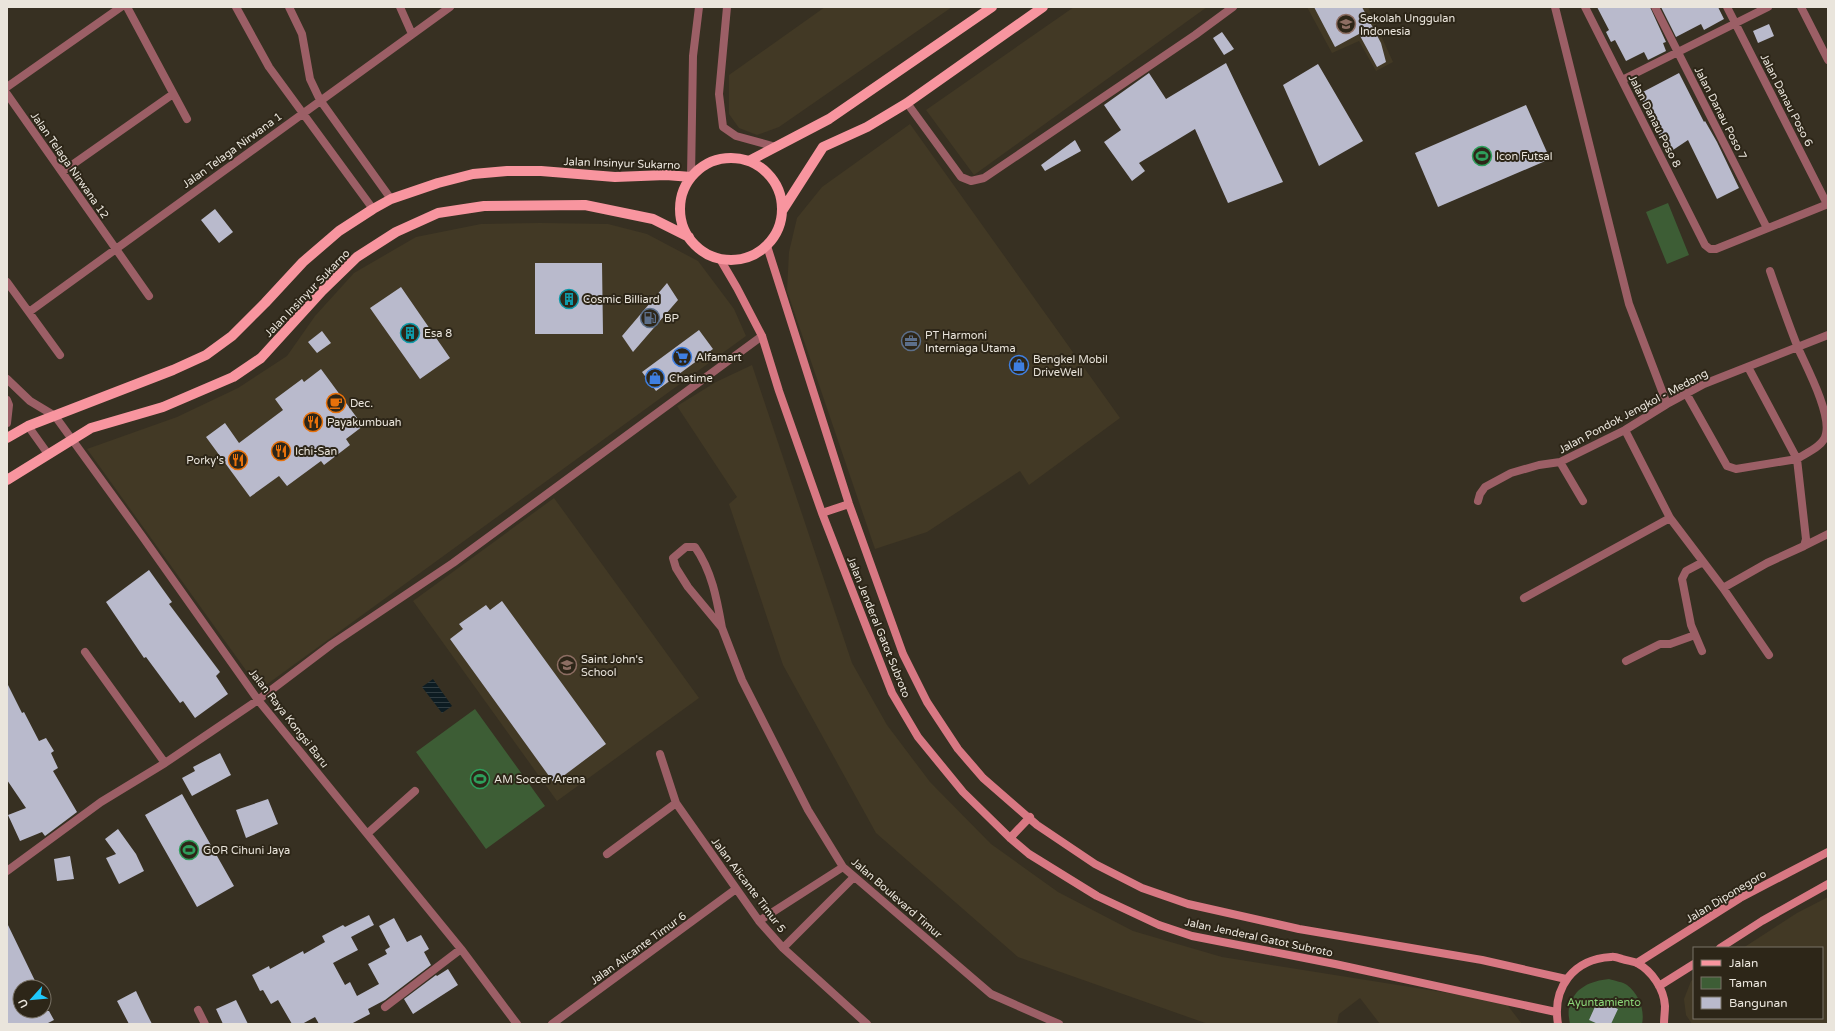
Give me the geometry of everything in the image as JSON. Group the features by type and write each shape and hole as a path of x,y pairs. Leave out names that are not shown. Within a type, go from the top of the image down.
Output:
{"main road":[{"path":"749,161 828,119 992,7"},
{"path":"782,211 823,147 867,128 907,103 1043,7"},
{"path":"724,158 736,158 749,161 760,167 776,186 781,199 782,211 780,224 767,246 745,258 732,260 720,259 697,247 683,226 680,213 684,188 691,177 700,168 711,162 724,158"},
{"name":"Jalan Insinyur Sukarno","path":"7,438 28,426 173,370 206,355 232,336 303,262 339,232 373,208 391,199 438,183 473,174 506,171 615,176 666,175 691,177"},
{"name":"Jalan Insinyur Sukarno","path":"7,480 91,428 163,407 233,377 261,358 322,291 357,257 396,232 438,213 484,206 586,205 653,219 689,237"}],"street":[{"path":"7,87 121,7"},
{"path":"127,7 187,119"},
{"path":"236,7 269,67 373,208"},
{"path":"289,7 302,34 310,79 320,100 391,199"},
{"path":"400,7 412,34"},
{"name":"Jalan Telaga Nirwana 1","path":"29,312 303,112 450,7"},
{"path":"691,177 693,56 699,7"},
{"path":"727,7 719,94 723,127 736,136 776,147"},
{"path":"907,103 961,177 971,181 984,178 1195,35 1233,7"},
{"path":"1555,7 1629,304 1667,404"},
{"name":"Jalan Danau Poso 8","path":"1585,7 1705,245 1710,249 1716,249 1767,228"},
{"name":"Jalan Danau Poso 7","path":"1655,7 1767,228"},
{"name":"Jalan Danau Poso 6","path":"1727,7 1828,204"},
{"path":"1622,80 1768,7"},
{"path":"1801,7 1828,60"},
{"name":"Jalan Telaga Nirwana 12","path":"7,94 149,296"},
{"path":"62,172 173,94"},
{"path":"1767,228 1828,204"},
{"name":"Jalan Jenderal Gatot Subroto","path":"767,246 849,504 903,654 927,702 958,749 983,778 1030,817 1037,825 1095,864 1142,888 1188,904 1299,929 1482,960 1566,979"},
{"name":"Jalan Jenderal Gatot Subroto","path":"720,259 762,336 779,391 822,513 892,693 918,737 963,792 1010,838 1029,854 1097,896 1159,925 1192,936 1335,964 1556,1012"},
{"path":"1686,393 1727,466 1736,469 1797,459 1819,446 1826,435 1826,420 1818,392 1798,348 1770,271"},
{"path":"7,282 60,354"},
{"path":"7,871 101,802 165,763 258,700 332,644 472,548 762,336"},
{"name":"Jalan Pondok Jengkol - Medang","path":"1478,501 1480,494 1485,487 1511,473 1539,465 1560,462 1624,430 1686,393 1828,336"},
{"path":"1748,367 1797,459 1806,539 1804,546"},
{"path":"7,378 30,401 55,416"},
{"path":"7,400 9,415 7,423"},
{"name":"Jalan Raya Kongsi Baru","path":"55,416 70,440 142,536 258,700 361,827 368,833 461,949 517,1024"},
{"path":"28,426 48,454"},
{"path":"1624,430 1670,518 1723,588 1768,655"},
{"path":"1560,462 1583,501"},
{"path":"822,513 849,504"},
{"path":"1524,598 1670,518"},
{"path":"1723,588 1767,563 1828,534"},
{"name":"Jalan Boulevard Timur","path":"722,628 688,587 676,568 673,558 686,547 695,547 701,556 715,590 722,628 742,680 805,803 843,867 991,994 1059,1024"},
{"path":"1702,651 1690,621 1682,576 1686,571 1703,562"},
{"path":"1626,662 1654,646 1660,644 1670,644 1695,635"},
{"path":"85,652 165,763"},
{"name":"Jalan Alicante Timur 5","path":"660,754 676,804 760,921 783,948 867,1024"},
{"path":"368,833 415,791"},
{"path":"607,854 676,804"},
{"path":"1010,838 1030,817"},
{"name":"Jalan Diponegoro","path":"1637,963 1740,898 1828,852"},
{"path":"760,921 843,867"},
{"path":"783,948 854,877"},
{"path":"1722,947 1762,921 1828,884"},
{"name":"Jalan Alicante Timur 6","path":"552,1024 736,889"},
{"path":"385,1006 461,949"},
{"path":"1558,1024 1556,1012 1558,995 1566,979 1586,962 1612,956 1637,963 1650,973 1659,986 1665,1004 1664,1024"},
{"path":"1659,986 1693,965"},
{"path":"198,1010 204,1024"}],"shaded area":[{"path":"825,7 952,7 779,127 757,135 739,128 729,114 729,75"},
{"path":"1074,7 1207,7 974,175 926,110"},
{"name":"Sekolah Unggulan Indonesia","path":"1307,7 1368,7 1393,62 1376,71 1359,41 1332,53"},
{"path":"910,124 1120,418 1029,485 1020,471 927,532 875,549 787,291 789,252 797,218 822,187"},
{"path":"481,224 608,224 647,234 698,261 734,309 746,336 266,685 258,687 87,449 177,417 238,388 287,356 315,316 354,273 416,237"},
{"path":"752,365 852,663 887,725 930,782 991,844 1058,892 1133,931 1222,957 1505,1002 1522,1024 1380,1024 1360,998 1339,1014 1337,1024 1208,1024 1018,957 876,833 783,665 729,504 737,497 677,406 716,382"},
{"name":"Saint John's School","path":"554,498 699,698 557,801 413,601"},
{"path":"433,679 452,706 442,713 422,687"},
{"path":"1828,897 1828,1024 1692,1024 1686,1015 1684,999 1691,981 1693,980 1693,1019 1823,1019 1823,947 1745,947 1797,913"}],"green space":[{"path":"1668,203 1689,255 1667,264 1646,212"},
{"name":"AM Soccer Arena","path":"475,709 545,806 486,849 416,752"},
{"name":"Ayuntamiento","path":"1609,979 1625,984 1635,993 1642,1008 1642,1024 1570,1024 1569,1008 1571,1001 1579,990 1596,981"}],"building":[{"name":"Sekolah Unggulan Indonesia","path":"1314,7 1362,7 1381,43 1386,62 1377,67 1359,34 1335,47"},
{"path":"1597,7 1650,7 1666,42 1663,43 1666,51 1648,60 1644,52 1626,61 1615,40 1611,42 1606,32 1609,30"},
{"path":"1661,7 1718,7 1724,19 1704,30 1701,24 1676,37"},
{"path":"1769,24 1774,36 1758,43 1753,31"},
{"path":"1222,32 1234,49 1224,55 1213,38"},
{"path":"1226,63 1283,182 1228,203 1195,129 1139,163 1145,171 1132,181 1104,142 1121,130 1104,105 1149,73 1166,99"},
{"path":"1318,64 1363,141 1319,166 1283,85"},
{"path":"1679,73 1704,122 1705,121 1717,142 1739,188 1717,199 1688,140 1670,152 1658,134 1660,133 1639,94"},
{"name":"Icon Futsal","path":"1526,105 1550,159 1438,207 1415,153"},
{"path":"1075,140 1081,151 1045,171 1041,165"},
{"path":"215,209 233,232 219,243 201,220"},
{"name":"Cosmic Billiard","path":"535,263 602,263 603,334 535,334"},
{"name":"BP","path":"667,283 678,300 633,352 622,336"},
{"name":"Esa 8","path":"401,287 450,358 420,379 370,308"},
{"path":"699,330 713,349 656,391 642,372"},
{"path":"322,331 331,343 317,353 308,342"},
{"path":"321,369 363,426 346,439 350,445 324,465 321,461 287,486 279,476 250,497 206,437 225,423 239,443 283,410 275,399 302,379 304,382"},
{"path":"149,570 172,602 169,604 220,672 216,676 228,694 195,718 183,701 180,703 146,657 144,658 106,602"},
{"path":"502,601 606,744 554,783 450,639 463,629 459,624 486,605 490,610"},
{"path":"7,683 22,713 24,712 39,741 46,738 54,751 51,753 58,768 53,771 77,812 45,836 42,832 20,841 8,815 26,808 7,780"},
{"path":"220,753 231,775 192,796 182,778 195,771 193,767"},
{"name":"GOR Cihuni Jaya","path":"182,794 234,886 197,907 145,815"},
{"path":"268,799 278,824 246,838 236,810"},
{"path":"118,829 136,854 144,871 119,884 106,858 116,854 105,839"},
{"path":"70,856 74,879 57,881 54,859"},
{"path":"369,915 374,925 351,937 358,950 333,963 345,985 350,982 357,996 379,984 368,964 387,954 385,950 390,947 379,926 394,918 407,942 421,935 429,949 424,952 431,965 385,1000 368,1009 370,1014 351,1024 319,1024 315,1017 302,1024 292,1024 278,1000 271,1004 263,990 260,991 252,975 269,966 270,969 303,951 304,954 325,942 322,936 343,925 345,927"},
{"path":"7,923 34,979 12,979 12,1019 52,1019 52,1016 54,1020 46,1024 7,1024"},
{"path":"448,969 458,985 413,1014 404,999 436,975 437,976"},
{"path":"136,991 152,1024 129,1024 117,1001"},
{"path":"236,1000 248,1024 223,1024 216,1009"},
{"path":"1598,1000 1618,1009 1611,1024 1598,1024 1589,1020"}],"place":[{"name":"Sekolah Unggulan Indonesia","path":"1346,24"},
{"name":"Icon Futsal","path":"1482,156"},
{"name":"Cosmic Billiard","path":"569,299"},
{"name":"BP","path":"650,318"},
{"name":"Esa 8","path":"410,333"},
{"name":"PT Harmoni Interniaga Utama","path":"911,341"},
{"name":"Alfamart","path":"682,357"},
{"name":"Bengkel Mobil DriveWell","path":"1019,365"},
{"name":"Chatime","path":"655,378"},
{"name":"Dec.","path":"336,403"},
{"name":"Payakumbuah","path":"313,422"},
{"name":"Ichi-San","path":"281,451"},
{"name":"Porky's","path":"238,460"},
{"name":"Saint John's School","path":"567,665"},
{"name":"AM Soccer Arena","path":"480,779"},
{"name":"GOR Cihuni Jaya","path":"189,850"}]}
